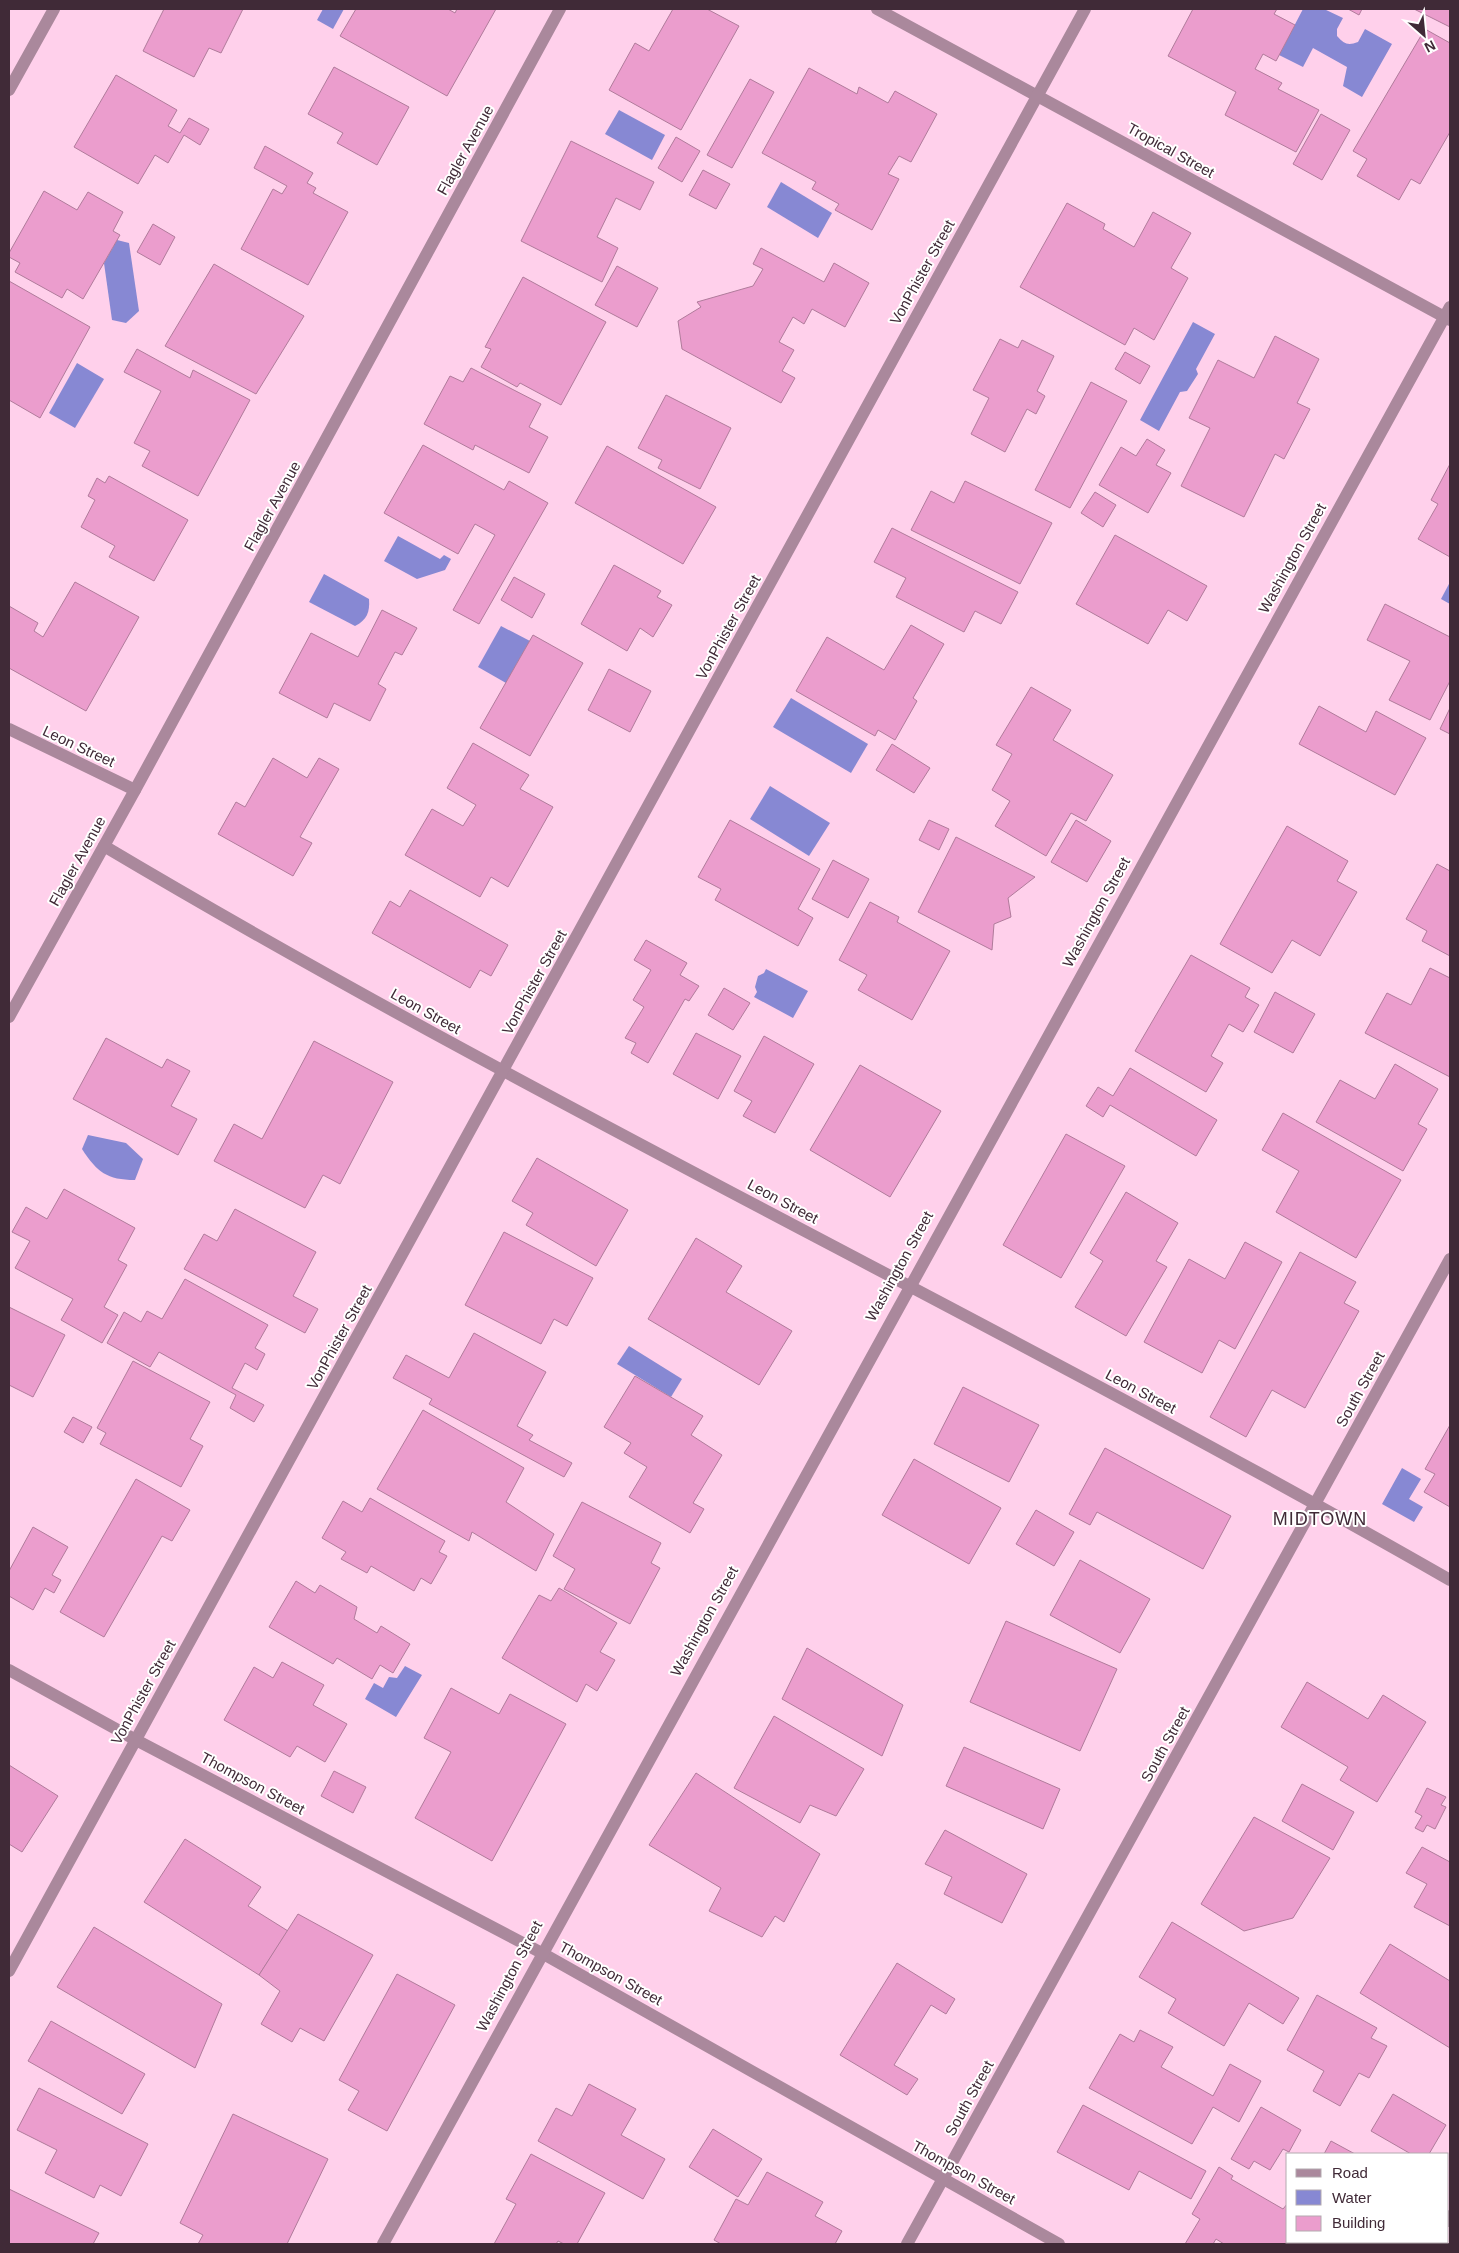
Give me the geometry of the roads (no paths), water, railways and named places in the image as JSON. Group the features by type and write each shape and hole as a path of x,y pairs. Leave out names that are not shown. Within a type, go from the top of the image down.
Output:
{"street":[{"path":"9,90 54,9"},
{"name":"Flagler Avenue","path":"9,1017 135,790 560,9"},
{"name":"Tropical Street","path":"876,9 1448,315"},
{"name":"VonPhister Street","path":"9,1971 1085,9"},
{"name":"Washington Street","path":"383,2244 540,1952 907,1285 1448,315"},
{"name":"Leon Street","path":"9,729 135,790"},
{"name":"Leon Street","path":"104,846 503,1072 1316,1503 1450,1580"},
{"name":"South Street","path":"907,2244 1450,1259"},
{"name":"Thompson Street","path":"9,1670 136,1740 540,1952 1059,2244"}],"water":[{"path":"323,9 344,9 333,29 317,20"},
{"path":"1303,9 1324,9 1343,18 1337,29 1337,36 1346,44 1358,42 1365,29 1392,44 1362,97 1343,86 1347,67 1313,48 1303,67 1279,55"},
{"path":"619,110 665,135 652,160 605,134"},
{"path":"781,182 832,213 818,238 767,207"},
{"path":"117,240 129,243 139,311 126,323 112,320 104,263"},
{"path":"1193,322 1215,334 1196,369 1198,374 1187,391 1180,392 1159,431 1140,420"},
{"path":"77,363 104,379 75,428 49,413"},
{"path":"398,536 440,559 444,555 451,559 445,570 417,579 384,561"},
{"path":"324,574 369,599 367,615 359,624 355,626 309,602"},
{"path":"1450,582 1450,604 1441,599"},
{"path":"501,626 530,641 506,683 478,667"},
{"path":"791,698 868,744 851,773 773,727"},
{"path":"770,786 830,823 809,856 750,819"},
{"path":"766,969 808,991 793,1018 754,997 757,992 755,987 758,976 764,973"},
{"path":"88,1135 126,1143 143,1159 135,1180 125,1180 110,1176 98,1169 82,1149"},
{"path":"629,1346 682,1379 671,1397 617,1364"},
{"path":"1402,1468 1421,1479 1409,1499 1423,1507 1414,1522 1382,1504"},
{"path":"405,1666 422,1675 396,1717 365,1699 374,1683 383,1688 389,1677 397,1678"}],"district":[{"name":"MIDTOWN","path":"1320,1519"}]}
